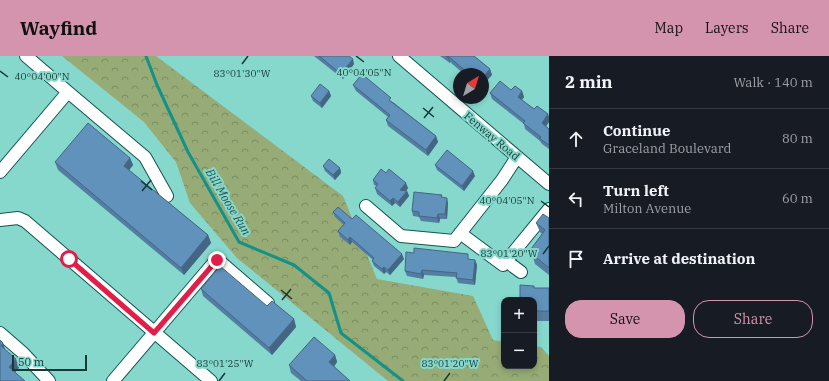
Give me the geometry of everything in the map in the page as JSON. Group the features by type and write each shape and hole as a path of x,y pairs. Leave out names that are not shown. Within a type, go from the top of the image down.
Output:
{"street":[{"path":"26,56 145,157 167,196"},
{"name":"Fenway Road","path":"399,56 549,184"},
{"path":"0,172 68,92"},
{"path":"366,206 401,236 454,241 502,180 518,157"},
{"path":"460,233 502,265 549,209"},
{"path":"0,220 18,218 26,221 211,381"},
{"path":"113,381 217,260 268,303"},
{"path":"506,261 521,272"},
{"path":"0,333 23,353 48,381"}],"green space":[{"path":"62,56 156,56 343,196 377,279 473,296 493,340 501,341 501,369 537,369 537,346 541,347 549,356 549,381 388,381 237,258 190,203 176,162 144,122"}],"building":[{"path":"319,56 349,56 353,59 341,74"},
{"path":"448,56 474,56 489,68 462,68"},
{"path":"362,74 391,98 389,100 436,136 426,150 386,120 390,115 353,85"},
{"path":"500,81 511,90 515,86 522,91 518,97 534,109 537,106 548,114 542,123 549,129 549,145 523,123 525,121 490,93"},
{"path":"320,84 329,91 320,103 311,96"},
{"path":"88,123 130,158 124,166 208,235 181,268 55,162"},
{"path":"447,150 473,171 462,186 435,165"},
{"path":"329,159 340,168 333,175 323,166"},
{"path":"381,169 386,173 389,169 406,183 400,190 407,191 398,202 393,198 390,201 375,188 378,184 373,180"},
{"path":"414,192 442,195 441,197 447,198 445,214 438,214 437,218 419,216 419,212 412,211"},
{"path":"338,207 352,219 356,215 402,254 388,270 384,267 382,269 372,261 374,258 350,237 348,240 338,231 345,223 333,212"},
{"path":"543,214 549,218 549,268 532,254 533,252 531,249 545,230 536,223"},
{"path":"414,248 468,254 468,259 475,260 473,280 456,278 457,273 422,270 421,274 405,271 406,252 414,253"},
{"path":"220,266 267,306 272,301 294,319 269,348 201,289"},
{"path":"520,285 534,286 534,288 549,288 549,311 537,311 537,297 520,297"},
{"path":"314,337 335,355 329,362 350,381 307,381 289,365"},
{"path":"0,340 3,343 1,346 16,359 9,367 25,381 0,381"}],"waterway":[{"name":"Bill Moose Run","path":"146,56 157,85 188,152 239,242 294,265 329,293 341,333 403,381"}],"route":[{"path":"69,259 154,333 217,260"}]}
